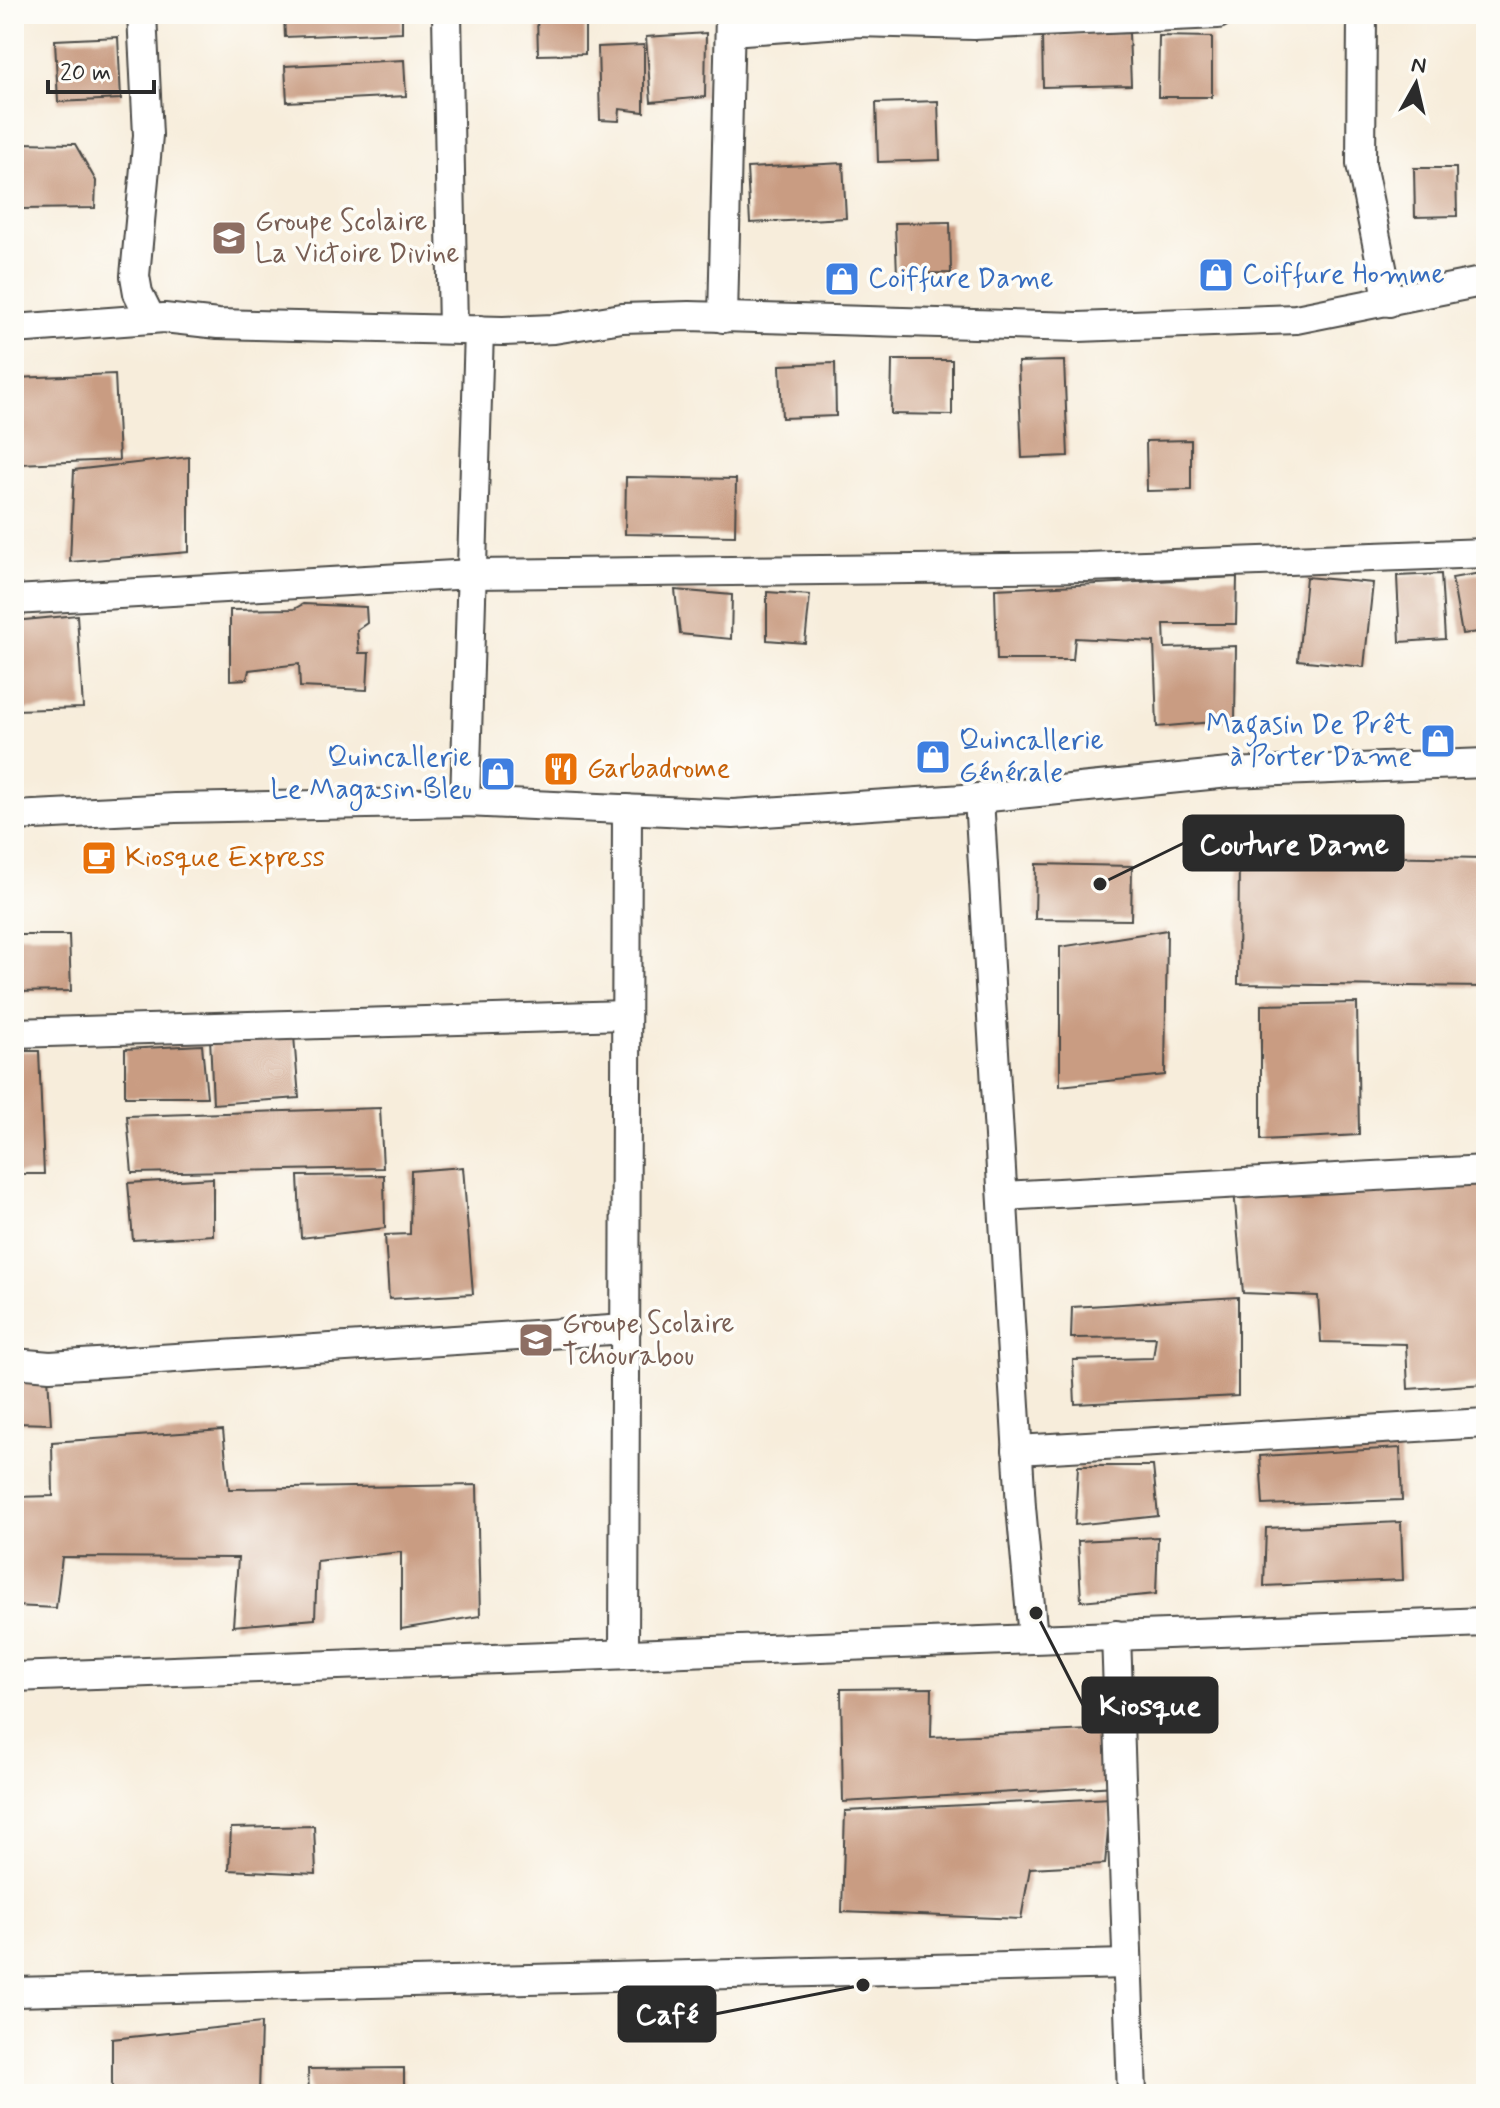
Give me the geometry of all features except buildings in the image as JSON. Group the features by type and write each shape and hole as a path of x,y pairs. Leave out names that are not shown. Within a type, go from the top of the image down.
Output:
{"street":[{"path":"142,14 148,135 135,276 138,293 151,319"},
{"path":"447,14 466,329 472,574 465,802"},
{"path":"723,318 730,23 974,25 1218,14"},
{"path":"1362,14 1361,164 1389,302"},
{"path":"14,329 151,319 218,324 554,329 622,318 1078,327 1296,319 1486,281"},
{"path":"14,600 472,574 1087,567 1486,553"},
{"path":"14,816 175,808 465,802 733,814 979,798 1229,773 1486,763"},
{"path":"979,798 1017,1450 1033,1638"},
{"path":"624,1654 627,809"},
{"path":"14,1033 626,1015"},
{"path":"1003,1196 1486,1170"},
{"path":"14,1363 50,1366 626,1329"},
{"path":"1017,1450 1486,1423"},
{"path":"14,1677 1486,1622"},
{"path":"1116,1635 1132,2094"},
{"path":"14,1992 1127,1964"}],"place":[{"name":"Groupe Scolaire La Victoire Divine","path":"229,238"},
{"name":"Coiffure Homme","path":"1216,275"},
{"name":"Coiffure Dame","path":"842,279"},
{"name":"Magasin De Prêt à Porter Dame","path":"1438,741"},
{"name":"Quincallerie Générale","path":"933,757"},
{"name":"Garbadrome","path":"561,769"},
{"name":"Quincallerie Le Magasin Bleu","path":"498,774"},
{"name":"Kiosque Express","path":"99,858"},
{"name":"Couture Dame","path":"1100,884"},
{"name":"Groupe Scolaire Tchourabou","path":"536,1340"},
{"name":"Kiosque","path":"1036,1613"},
{"name":"Café","path":"863,1985"}]}
